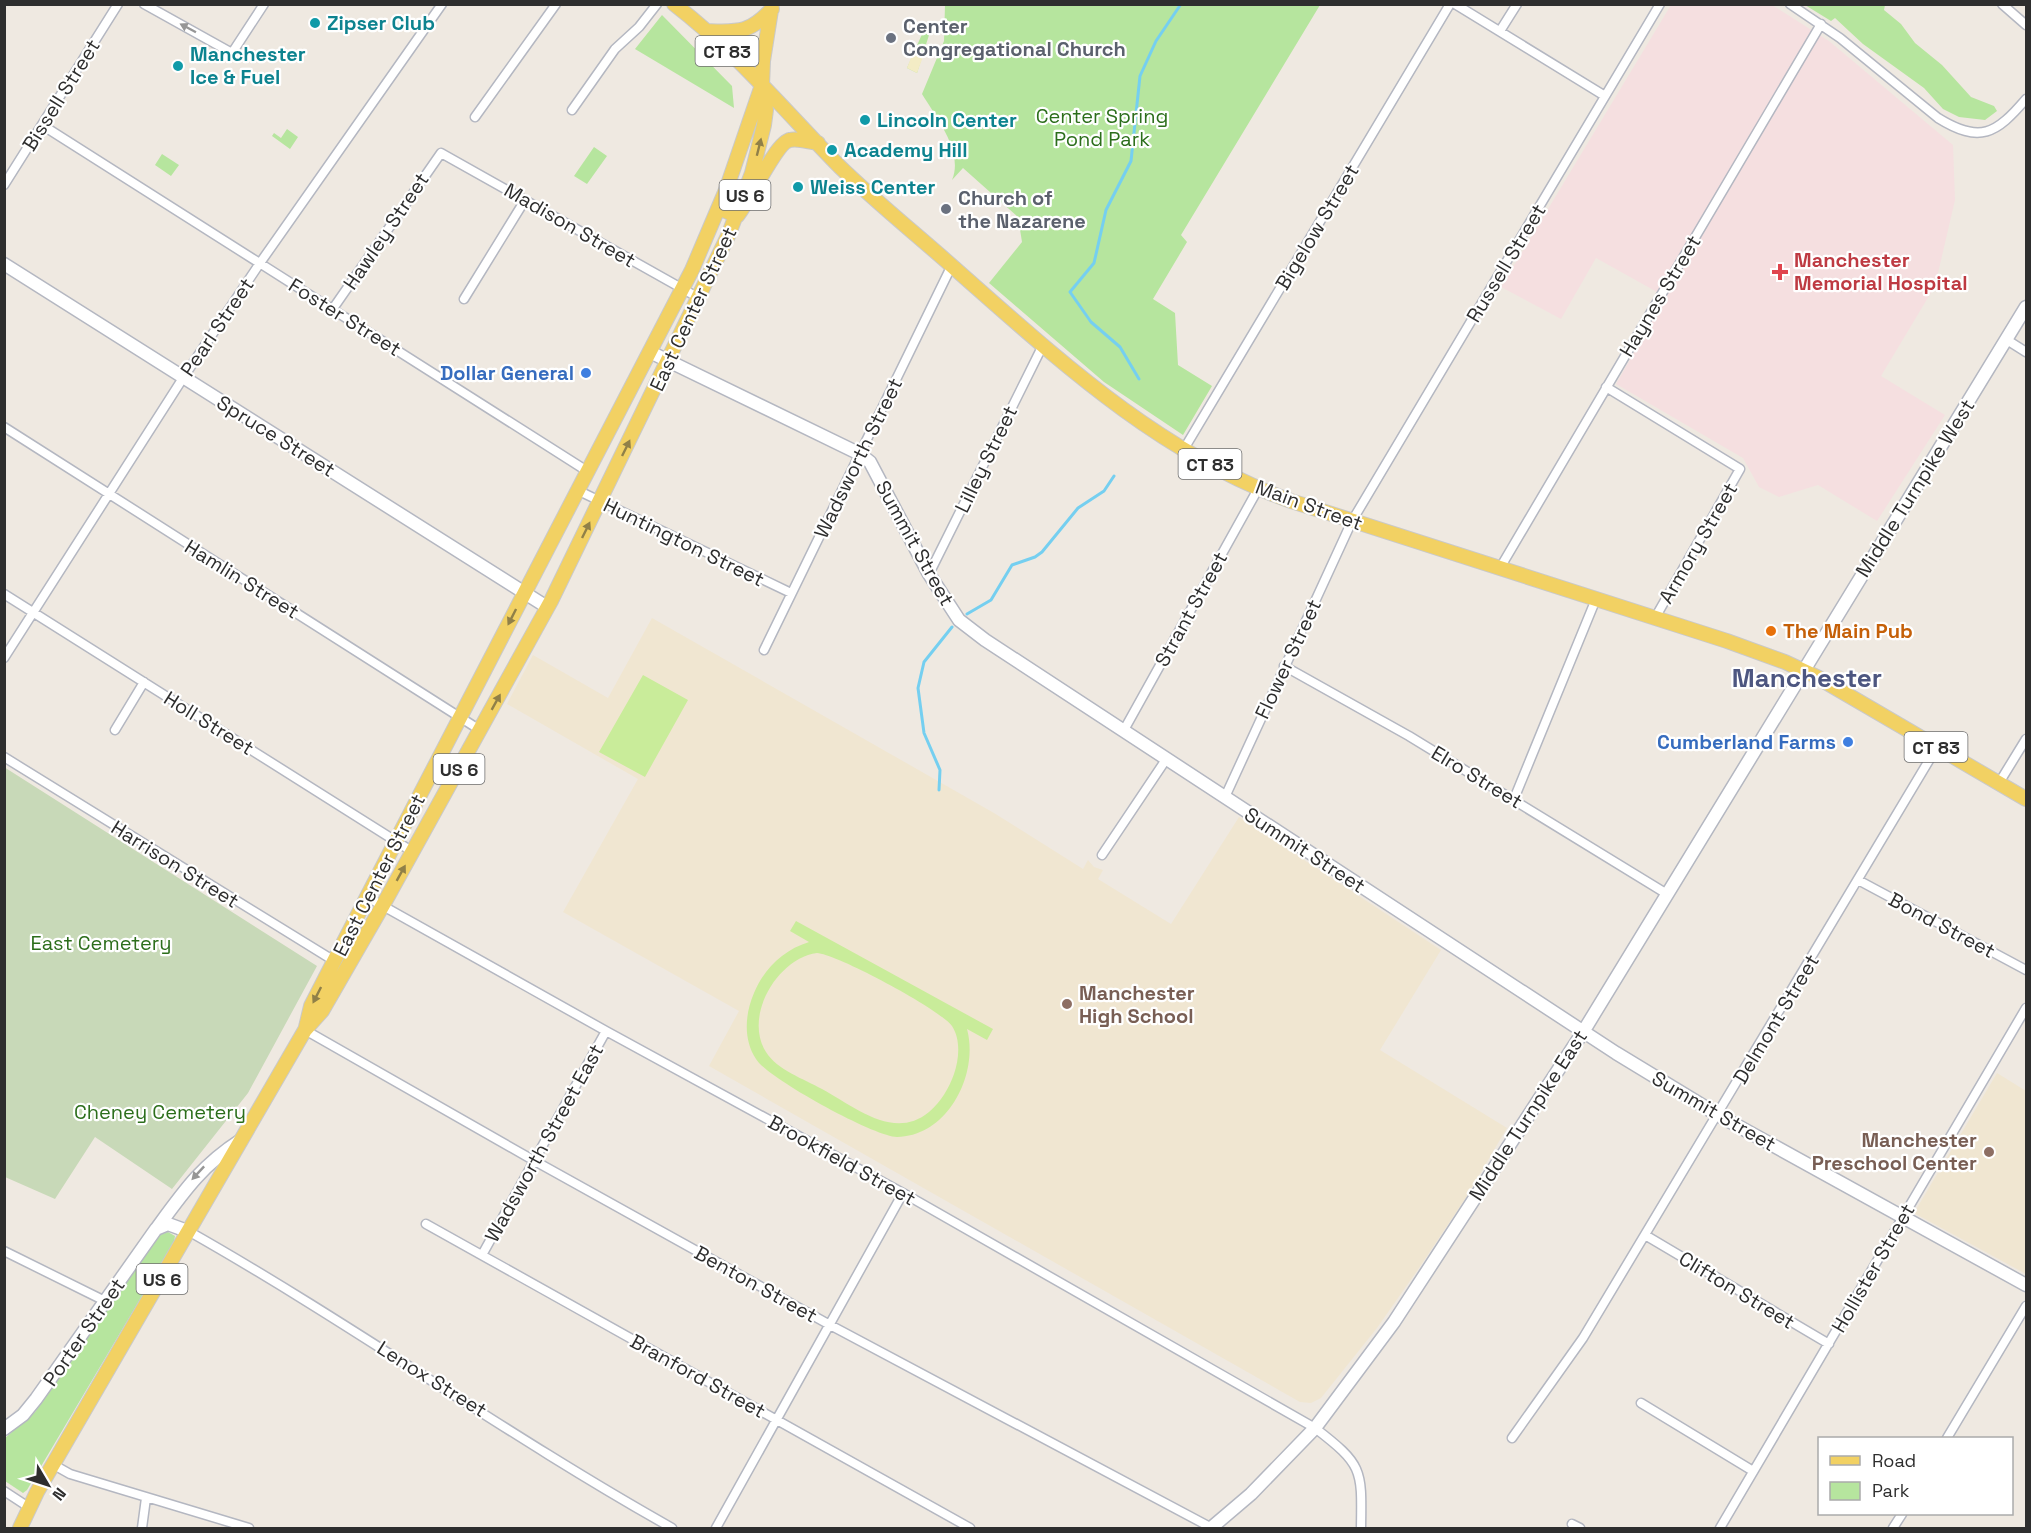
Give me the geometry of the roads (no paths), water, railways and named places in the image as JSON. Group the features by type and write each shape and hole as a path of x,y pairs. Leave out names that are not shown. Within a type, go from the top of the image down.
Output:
{"main road":[{"name":"Main Street","path":"674,4 706,31 853,179 1042,345 1120,409 1184,449 1258,489 1746,647 1805,671 2026,800"},
{"path":"706,31 746,30 757,24 772,7"},
{"name":"US 6","path":"762,86 772,7"},
{"name":"East Center Street","path":"20,1528 305,1030 322,1011 367,897 683,289 719,208 762,86"},
{"name":"East Center Street","path":"340,965 383,905 547,607 669,361 737,216 762,136 766,110 762,86"},
{"path":"719,208 737,216 751,198 781,144 792,140 818,143"}],"street":[{"name":"Bissell Street","path":"4,185 118,4"},
{"path":"144,4 232,53 264,4"},
{"name":"Pearl Street","path":"4,658 35,614 183,378 260,263 442,4"},
{"path":"475,117 556,4"},
{"path":"572,110 615,49 639,27 657,4"},
{"name":"Bigelow Street","path":"1184,449 1450,4"},
{"path":"1455,4 1605,96"},
{"path":"1500,31 1517,4"},
{"name":"Russell Street","path":"1352,521 1660,4"},
{"path":"1790,4 1821,24 1954,128 1974,134 1993,131 2007,122 2026,99"},
{"path":"2002,4 2026,25"},
{"name":"Haynes Street","path":"1500,568 1821,24"},
{"name":"Foster Street","path":"42,125 587,471"},
{"name":"Madison Street","path":"440,153 699,298"},
{"name":"Hawley Street","path":"332,310 440,153"},
{"path":"464,299 525,200"},
{"name":"Spruce Street","path":"4,264 547,607"},
{"name":"Wadsworth Street","path":"764,650 952,265"},
{"name":"Middle Turnpike West","path":"1805,671 2026,307"},
{"path":"2007,340 2026,352"},
{"name":"Lilley Street","path":"929,574 1042,345"},
{"name":"Summit Street","path":"650,352 860,454 870,462 929,574 962,622 1583,1032 1718,1115 2026,1285"},
{"name":"Armory Street","path":"1606,387 1740,469 1655,618"},
{"name":"Hamlin Street","path":"5,430 480,730"},
{"name":"Strant Street","path":"1124,730 1258,489"},
{"name":"Huntington Street","path":"577,490 791,593"},
{"name":"Flower Street","path":"1225,797 1352,521"},
{"name":"Holl Street","path":"4,594 413,852"},
{"path":"1514,799 1596,599"},
{"name":"Elro Street","path":"1284,666 1514,799 1667,894"},
{"name":"Middle Turnpike East","path":"1212,1528 1251,1494 1315,1428 1394,1322 1583,1032 1805,671"},
{"path":"115,730 144,682"},
{"path":"1999,783 2026,739"},
{"name":"Delmont Street","path":"1512,1438 1583,1338 1937,747"},
{"name":"Harrison Street","path":"4,757 340,965"},
{"path":"1102,855 1167,759"},
{"name":"Bond Street","path":"1858,880 2026,970"},
{"name":"Brookfield Street","path":"367,897 903,1193 1315,1428 1347,1453 1357,1466 1362,1481 1361,1528"},
{"name":"Hollister Street","path":"1720,1528 2026,1008"},
{"name":"Benton Street","path":"305,1030 830,1325 1212,1528"},
{"name":"Wadsworth Street East","path":"482,1255 606,1031"},
{"name":"Porter Street","path":"4,1429 23,1415 36,1399 156,1228 204,1167 245,1138"},
{"path":"716,1528 903,1193"},
{"path":"156,1228 168,1224 190,1232"},
{"name":"Branford Street","path":"426,1224 970,1528"},
{"name":"Lenox Street","path":"190,1232 268,1276 600,1487 672,1528"},
{"name":"Clifton Street","path":"1645,1235 1829,1344"},
{"path":"4,1251 105,1301"},
{"path":"1948,1437 2026,1306"},
{"path":"1641,1403 1753,1471"},
{"path":"54,1465 70,1474 249,1528"},
{"path":"4,1491 30,1508"},
{"path":"142,1528 146,1498"},
{"path":"1893,1528 1901,1515"}],"waterway":[{"path":"1139,379 1120,347 1091,322 1070,292 1094,263 1106,210 1131,161 1140,76 1156,41 1181,4"},
{"path":"967,614 991,600 1012,565 1035,557 1042,552 1078,508 1104,491 1114,476"},
{"path":"939,790 940,770 924,733 918,688 924,662 952,627"}],"place":[{"name":"Zipser Club","path":"315,23"},
{"name":"Center Congregational Church","path":"891,38"},
{"name":"Manchester Ice & Fuel","path":"178,66"},
{"name":"Lincoln Center","path":"865,120"},
{"name":"Academy Hill","path":"832,150"},
{"name":"Weiss Center","path":"798,187"},
{"name":"Church of the Nazarene","path":"946,209"},
{"name":"Manchester Memorial Hospital","path":"1780,272"},
{"name":"Dollar General","path":"586,373"},
{"name":"The Main Pub","path":"1771,631"},
{"name":"Cumberland Farms","path":"1848,742"},
{"name":"Manchester High School","path":"1067,1004"},
{"name":"Manchester Preschool Center","path":"1989,1152"}],"district":[{"name":"Manchester","path":"1807,678"}],"park label":[{"name":"Center Spring Pond Park","path":"1102,128"},
{"name":"East Cemetery","path":"101,943"},
{"name":"Cheney Cemetery","path":"160,1112"}]}
